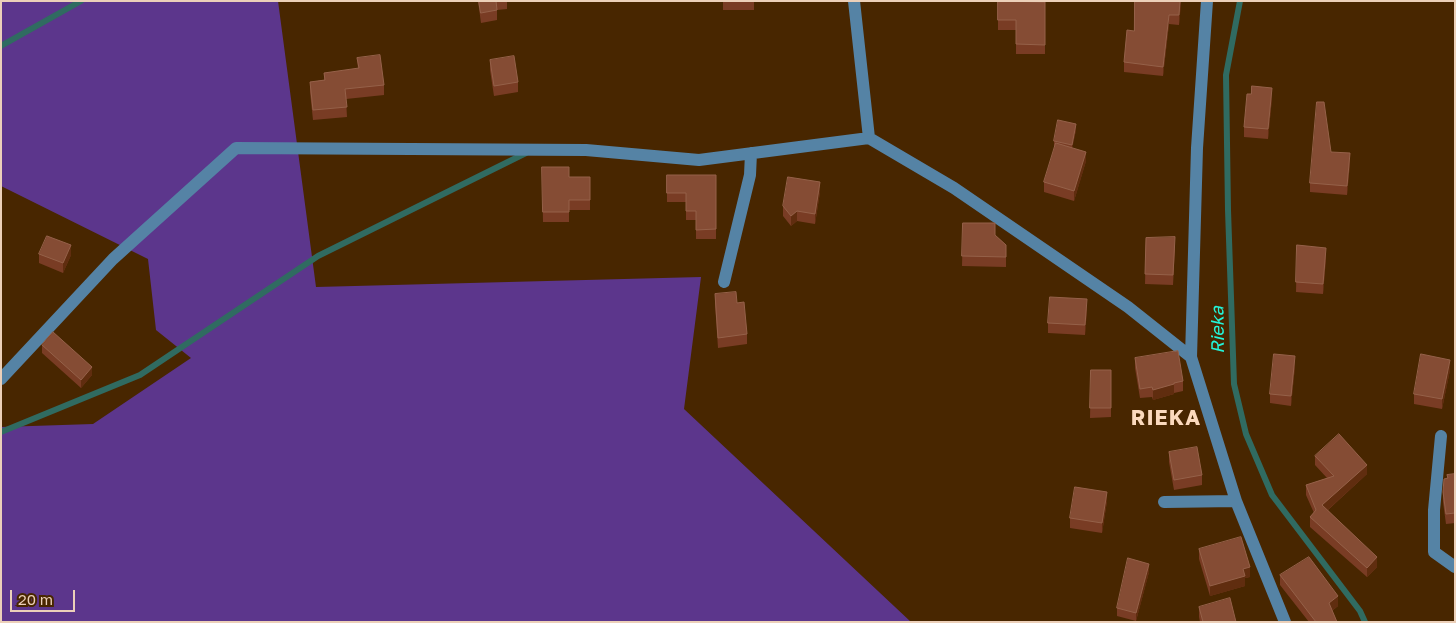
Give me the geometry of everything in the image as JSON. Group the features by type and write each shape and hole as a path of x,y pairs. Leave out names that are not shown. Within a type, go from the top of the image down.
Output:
{"street":[{"path":"854,1 870,138"},
{"path":"1207,1 1197,148 1192,358 1236,502 1285,622"},
{"path":"1,379 113,259 236,148 586,150 699,160 870,138 954,188 1128,307 1192,358"},
{"path":"724,282 750,175 751,153"},
{"path":"1441,436 1434,510 1434,552 1455,567"},
{"path":"1164,502 1236,502"}],"shaded area":[{"path":"1,1 278,1 316,287 701,277 684,409 911,622 1,622 1,427 93,424 191,358 156,330 148,259 1,186"}],"building":[{"path":"479,1 496,1 497,10 481,13"},
{"path":"998,1 1045,2 1045,45 1016,44 1016,20 998,20"},
{"path":"1135,1 1180,1 1179,15 1169,15 1163,67 1124,62 1127,30 1134,31"},
{"path":"380,55 384,85 345,89 347,107 313,110 310,82 325,80 324,73 359,68 357,58"},
{"path":"514,56 518,82 494,86 490,60"},
{"path":"1252,86 1272,88 1268,129 1244,127 1247,94 1251,94"},
{"path":"1317,102 1324,102 1331,152 1350,153 1347,186 1310,183"},
{"path":"1058,120 1076,124 1072,145 1054,141"},
{"path":"1056,143 1086,152 1074,191 1044,182"},
{"path":"542,167 569,167 569,177 590,177 590,200 569,200 569,212 543,212"},
{"path":"667,175 716,175 716,229 696,230 696,211 686,211 686,193 667,193"},
{"path":"788,177 820,182 815,214 797,211 791,216 783,206"},
{"path":"963,223 995,223 995,235 1006,245 1006,257 962,256"},
{"path":"47,236 71,245 63,263 39,254"},
{"path":"1175,237 1173,275 1145,274 1146,238"},
{"path":"1297,245 1326,248 1323,284 1296,282"},
{"path":"736,292 737,303 744,302 747,334 718,338 715,294"},
{"path":"1050,297 1087,299 1085,325 1048,323"},
{"path":"53,332 92,367 81,380 42,345"},
{"path":"1178,351 1183,381 1153,390 1152,387 1140,389 1135,358"},
{"path":"1274,354 1295,356 1291,396 1270,394"},
{"path":"1421,354 1450,360 1442,399 1414,394"},
{"path":"1091,370 1111,370 1111,408 1090,408"},
{"path":"1339,434 1367,465 1322,505 1377,557 1367,568 1310,517 1316,510 1306,485 1334,476 1315,456"},
{"path":"1197,447 1202,475 1174,480 1169,452"},
{"path":"1455,474 1455,513 1446,514 1443,492 1444,479 1448,478 1447,475"},
{"path":"1075,487 1107,492 1102,523 1070,518"},
{"path":"1241,537 1250,567 1243,569 1245,576 1210,586 1199,549"},
{"path":"1309,557 1338,596 1329,603 1337,622 1316,622 1280,575"},
{"path":"1128,558 1149,564 1136,613 1117,608"},
{"path":"1230,598 1236,622 1203,622 1199,607"}],"waterway":[{"path":"1,46 81,1"},
{"name":"Rieka","path":"1240,1 1226,75 1234,384 1246,434 1272,495 1360,611 1365,622"},
{"path":"1,432 140,375 318,256 526,153"}],"district":[{"name":"RIEKA","path":"1166,418"}]}
